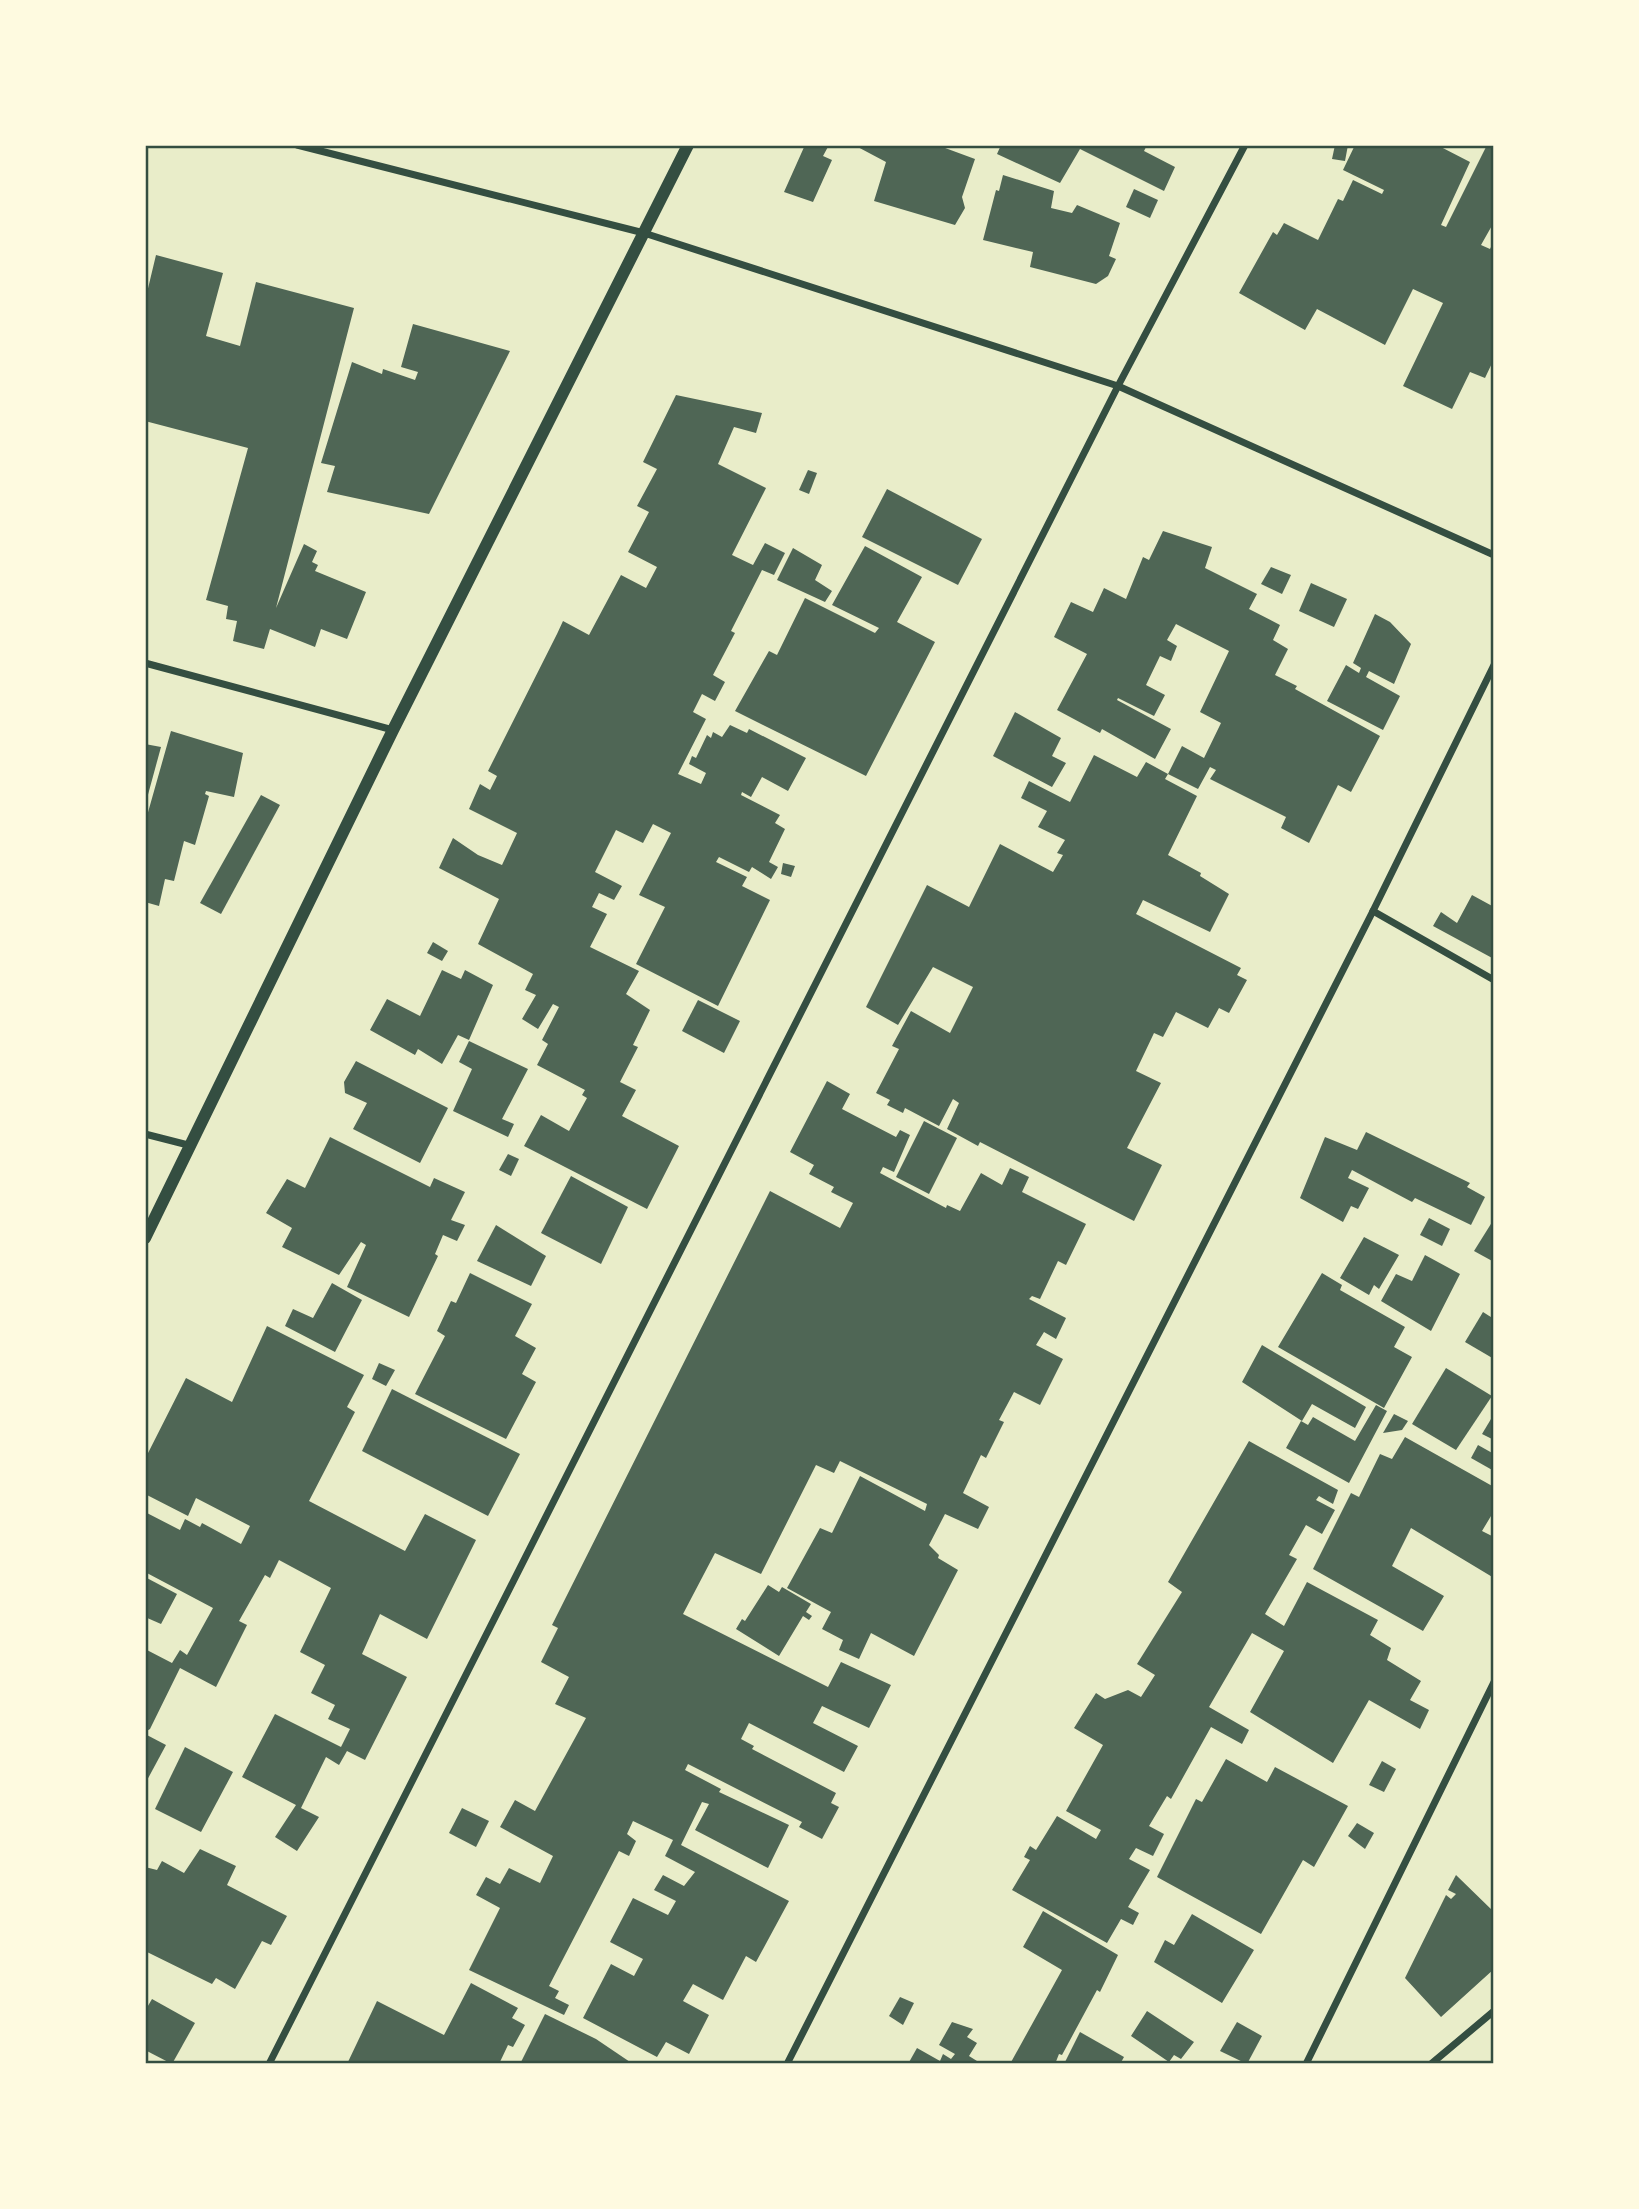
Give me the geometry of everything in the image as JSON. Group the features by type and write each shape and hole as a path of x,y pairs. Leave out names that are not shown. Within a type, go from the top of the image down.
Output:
{"street":[{"path":"298,145 644,233 1118,386 1494,555"},
{"path":"145,1238 393,730 688,145"},
{"path":"270,2064 1118,386 1245,145"},
{"path":"145,663 393,730"},
{"path":"787,2064 1373,911 1494,665"},
{"path":"1373,911 1494,980"},
{"path":"145,1134 192,1146"},
{"path":"1306,2064 1494,1682"},
{"path":"1431,2064 1494,2011"}],"building":[{"path":"805,145 829,145 823,156 832,160 813,202 784,192"},
{"path":"854,145 937,145 975,159 962,197 965,208 955,225 874,201 886,162"},
{"path":"1001,145 1147,145 1144,151 1175,167 1164,191 1080,149 1060,183 997,154"},
{"path":"1335,145 1348,145 1345,161 1332,159"},
{"path":"1355,145 1437,145 1470,162 1441,225 1446,227 1487,145 1494,145 1494,222 1481,245 1490,249 1494,241 1494,359 1485,378 1470,372 1452,409 1403,386 1443,303 1413,289 1385,345 1317,309 1305,330 1239,293 1273,232 1277,235 1284,223 1318,240 1338,199 1343,201 1353,180 1382,194 1384,190 1343,170"},
{"path":"1003,175 1054,191 1051,208 1072,213 1077,205 1120,223 1109,256 1116,259 1108,276 1096,284 1030,267 1033,252 983,240 996,190 999,191"},
{"path":"1134,189 1158,200 1150,218 1126,207"},
{"path":"156,255 223,273 206,336 240,346 256,282 354,308 276,608 304,544 317,551 312,562 318,565 315,571 366,592 347,639 321,629 315,647 270,629 264,649 233,641 237,621 226,619 228,606 206,600 248,448 145,421 145,301"},
{"path":"413,324 510,351 429,514 327,492 335,466 321,463 352,362 382,374 383,369 415,380 418,372 401,367"},
{"path":"676,395 762,413 756,433 734,427 718,464 766,488 732,555 753,565 765,543 785,553 774,575 762,570 731,631 735,633 713,675 725,682 715,701 702,694 693,712 706,719 678,774 701,784 706,773 689,764 692,756 696,758 707,735 711,738 713,732 722,737 730,725 747,733 749,729 806,758 788,791 762,777 751,797 742,792 741,795 780,815 775,823 785,829 769,862 778,867 771,879 752,867 749,872 719,857 716,862 747,877 742,886 770,900 718,1006 636,964 665,907 639,895 671,833 653,824 643,843 616,830 595,872 622,886 614,900 599,893 592,907 607,914 590,947 639,971 626,994 650,1010 633,1045 638,1047 620,1082 636,1090 622,1116 679,1146 647,1209 524,1146 541,1115 569,1131 587,1098 582,1095 585,1090 537,1065 548,1044 542,1040 559,1007 553,1004 538,1029 522,1019 536,995 525,990 533,974 478,944 499,899 439,868 453,838 478,855 502,865 517,833 469,809 480,784 490,790 497,776 488,771 563,621 589,635 621,575 646,588 657,567 628,552 649,512 637,506 657,469 643,462"},
{"path":"808,470 817,473 809,494 799,490"},
{"path":"887,489 982,539 958,585 862,537"},
{"path":"1163,531 1212,547 1205,568 1257,594 1249,609 1280,625 1273,640 1288,649 1275,675 1380,736 1351,792 1338,785 1309,843 1281,828 1286,817 1210,779 1216,770 1210,767 1198,789 1168,774 1182,746 1204,758 1221,723 1200,712 1229,651 1176,624 1167,640 1177,646 1171,661 1160,656 1146,685 1165,695 1154,716 1118,698 1117,700 1171,729 1155,759 1102,729 1100,733 1057,710 1087,654 1054,637 1071,602 1093,612 1104,588 1126,599 1143,557 1149,560"},
{"path":"865,546 922,577 897,622 935,642 866,776 735,711 769,651 777,655 805,598 875,633 879,628 832,605"},
{"path":"793,548 822,565 815,580 832,591 825,602 777,580"},
{"path":"1271,567 1291,575 1282,594 1261,584"},
{"path":"1311,583 1347,599 1334,627 1299,611"},
{"path":"1375,614 1390,622 1411,644 1394,684 1369,671 1366,677 1400,696 1383,730 1327,701 1346,665 1359,673 1361,668 1353,663"},
{"path":"1015,712 1061,738 1052,756 1066,763 1052,787 993,756"},
{"path":"171,731 243,753 234,797 206,791 205,794 209,796 195,845 184,841 174,881 165,879 159,906 145,902 145,823"},
{"path":"145,744 161,747 146,802 145,802"},
{"path":"1094,755 1137,777 1146,762 1168,774 1165,779 1197,796 1168,855 1201,873 1200,876 1229,894 1210,932 1143,900 1136,914 1241,968 1237,975 1247,980 1229,1013 1219,1008 1208,1028 1176,1012 1163,1037 1154,1033 1136,1071 1161,1083 1127,1148 1162,1165 1134,1221 980,1142 978,1146 947,1129 959,1103 953,1099 939,1126 905,1108 903,1113 887,1105 890,1100 876,1093 899,1049 892,1046 911,1011 950,1033 973,987 933,967 898,1025 866,1007 927,885 969,907 1000,844 1053,872 1063,855 1057,853 1065,840 1038,827 1047,811 1021,798 1029,781 1070,802"},
{"path":"261,795 280,805 221,914 200,903"},
{"path":"783,863 795,866 791,877 781,874"},
{"path":"1472,895 1494,907 1494,959 1433,926 1441,912 1457,923"},
{"path":"433,942 448,951 442,961 427,953"},
{"path":"442,970 461,979 465,970 493,985 469,1040 458,1035 442,1064 418,1049 415,1055 370,1030 387,999 420,1016"},
{"path":"698,1000 740,1021 724,1053 682,1031"},
{"path":"469,1041 528,1069 502,1119 514,1124 508,1137 453,1111 472,1069 459,1062"},
{"path":"356,1061 448,1108 420,1163 353,1129 367,1103 345,1093 344,1082"},
{"path":"827,1081 850,1094 842,1109 896,1137 900,1130 910,1135 894,1172 883,1167 880,1173 946,1208 947,1205 960,1211 981,1173 1002,1185 1010,1168 1029,1177 1022,1192 1086,1224 1066,1265 1058,1261 1040,1299 1032,1296 1029,1299 1066,1318 1056,1339 1044,1332 1036,1345 1063,1359 1040,1405 1014,1392 999,1420 1004,1422 986,1458 981,1455 963,1493 989,1507 978,1529 945,1514 929,1545 939,1555 938,1558 958,1570 914,1656 871,1633 859,1659 839,1650 843,1640 822,1629 831,1612 787,1588 820,1528 832,1533 860,1476 925,1511 927,1504 840,1461 834,1473 816,1465 761,1574 715,1553 683,1614 828,1687 841,1662 891,1685 869,1728 822,1706 813,1723 858,1746 844,1772 749,1723 741,1739 754,1746 752,1749 836,1793 831,1803 839,1807 822,1839 799,1827 802,1822 688,1764 685,1770 721,1789 719,1792 789,1825 768,1868 695,1830 709,1804 702,1802 681,1845 789,1901 756,1962 746,1956 723,2000 693,1984 683,2001 709,2015 689,2054 666,2042 657,2057 583,2018 611,1964 634,1976 643,1959 610,1942 633,1898 668,1915 676,1901 654,1890 663,1875 684,1886 695,1872 665,1856 673,1840 633,1821 627,1834 636,1841 629,1856 619,1851 549,1986 559,1991 555,1998 569,2005 564,2015 469,1970 500,1908 476,1895 486,1877 500,1884 509,1868 540,1883 553,1856 500,1827 515,1800 535,1811 586,1718 555,1704 569,1677 541,1662 558,1628 552,1625 770,1191 840,1228 853,1203 831,1192 834,1187 809,1174 814,1165 790,1152"},
{"path":"924,1121 957,1138 929,1194 896,1177"},
{"path":"1366,1132 1470,1183 1467,1187 1485,1197 1471,1225 1415,1198 1412,1202 1352,1170 1348,1178 1369,1188 1358,1209 1351,1206 1343,1222 1300,1198 1325,1137 1357,1150"},
{"path":"330,1137 430,1187 434,1178 465,1192 451,1220 465,1225 457,1241 443,1235 435,1254 438,1256 409,1317 347,1287 366,1245 361,1242 339,1275 282,1247 292,1228 266,1213 287,1179 305,1188"},
{"path":"508,1154 519,1159 511,1176 499,1170"},
{"path":"571,1176 628,1207 601,1264 541,1233"},
{"path":"1429,1218 1450,1229 1442,1246 1420,1235"},
{"path":"1494,1219 1494,1262 1474,1251"},
{"path":"496,1225 546,1256 531,1286 477,1261"},
{"path":"1364,1237 1399,1255 1379,1289 1374,1285 1369,1295 1340,1278"},
{"path":"1425,1255 1460,1274 1431,1331 1381,1301 1396,1274 1412,1281"},
{"path":"470,1273 532,1304 515,1336 536,1348 522,1374 536,1382 506,1439 415,1394 445,1336 437,1331 451,1301 456,1303"},
{"path":"1322,1273 1342,1285 1340,1290 1405,1327 1394,1347 1412,1357 1384,1408 1278,1347"},
{"path":"332,1283 362,1300 335,1352 285,1326 293,1309 313,1318"},
{"path":"1483,1312 1494,1319 1494,1359 1465,1342"},
{"path":"267,1326 364,1375 347,1407 355,1412 309,1501 405,1551 425,1514 476,1540 427,1639 380,1614 362,1654 407,1677 365,1760 347,1751 339,1765 326,1757 301,1808 319,1817 297,1851 275,1837 296,1805 242,1777 275,1714 341,1747 350,1729 328,1719 335,1705 311,1693 325,1665 300,1652 331,1588 279,1560 270,1578 265,1575 239,1621 247,1625 216,1687 180,1668 150,1729 145,1732 145,1649 172,1663 180,1650 187,1655 213,1608 145,1572 145,1512 180,1530 185,1519 200,1527 202,1523 241,1544 250,1526 196,1498 188,1516 145,1494 148,1475 145,1474 145,1459 186,1378 232,1402"},
{"path":"1262,1345 1366,1407 1355,1428 1312,1404 1302,1421 1242,1382"},
{"path":"379,1363 395,1370 386,1386 372,1379"},
{"path":"1446,1368 1492,1396 1456,1450 1412,1424"},
{"path":"392,1389 520,1454 488,1516 362,1451"},
{"path":"1376,1405 1387,1411 1349,1483 1286,1448 1301,1421 1308,1425 1313,1417 1355,1441"},
{"path":"1394,1414 1408,1421 1402,1430 1383,1433"},
{"path":"1494,1414 1494,1440 1482,1434"},
{"path":"1405,1437 1494,1487 1494,1511 1482,1531 1494,1537 1494,1578 1411,1528 1392,1566 1444,1596 1423,1631 1313,1569 1351,1493 1359,1497 1380,1454 1392,1459"},
{"path":"1249,1441 1338,1490 1333,1504 1319,1496 1316,1500 1335,1510 1322,1534 1306,1525 1289,1555 1297,1559 1265,1614 1284,1626 1307,1582 1378,1620 1370,1635 1391,1648 1387,1660 1421,1681 1410,1700 1429,1710 1420,1729 1369,1700 1333,1763 1250,1712 1284,1651 1252,1633 1209,1707 1249,1730 1242,1744 1211,1727 1171,1799 1167,1796 1149,1826 1164,1834 1153,1856 1136,1848 1129,1859 1150,1870 1128,1907 1139,1913 1133,1925 1121,1919 1107,1943 1012,1890 1030,1860 1024,1857 1030,1846 1036,1850 1057,1816 1096,1839 1101,1830 1066,1811 1103,1745 1074,1728 1096,1693 1105,1699 1128,1690 1141,1697 1155,1675 1137,1664 1182,1592 1168,1582"},
{"path":"1478,1445 1494,1454 1494,1471 1471,1458"},
{"path":"145,1577 177,1594 161,1624 145,1617"},
{"path":"768,1585 779,1592 782,1587 811,1604 806,1612 812,1616 809,1620 803,1616 779,1656 736,1629 742,1619 745,1621"},
{"path":"145,1734 166,1745 145,1784"},
{"path":"185,1747 233,1772 201,1832 155,1809"},
{"path":"1226,1759 1267,1782 1275,1767 1348,1806 1314,1867 1303,1860 1261,1934 1157,1877 1196,1799 1202,1802"},
{"path":"1382,1761 1396,1769 1384,1792 1369,1785"},
{"path":"462,1808 489,1821 476,1847 449,1833"},
{"path":"1357,1823 1374,1833 1365,1849 1348,1836"},
{"path":"200,1849 236,1866 227,1885 287,1916 271,1945 262,1941 235,1989 216,1978 212,1984 145,1951 145,1867 157,1870 162,1861 184,1873"},
{"path":"1456,1875 1494,1912 1494,1969 1441,2017 1405,1978 1446,1895 1451,1899 1456,1894 1448,1890"},
{"path":"1043,1911 1118,1955 1100,1992 1097,1990 1055,2064 1010,2064 1062,1970 1023,1947"},
{"path":"1192,1914 1254,1950 1222,2003 1154,1962 1165,1940 1174,1945"},
{"path":"471,1983 518,2008 512,2018 525,2025 513,2047 508,2045 499,2064 347,2064 377,2001 444,2035"},
{"path":"900,1997 914,2003 903,2025 889,2016"},
{"path":"152,1999 195,2023 172,2064 145,2050 145,2011"},
{"path":"1147,2011 1194,2042 1181,2059 1174,2055 1169,2062 1131,2036"},
{"path":"545,2014 596,2039 633,2064 520,2064"},
{"path":"952,2022 973,2029 967,2037 977,2043 969,2056 977,2061 975,2064 908,2064 917,2048 940,2061 943,2054 951,2059 955,2054 939,2045"},
{"path":"1237,2022 1262,2036 1247,2064 1220,2051"},
{"path":"1080,2032 1124,2057 1120,2064 1064,2064"}]}
